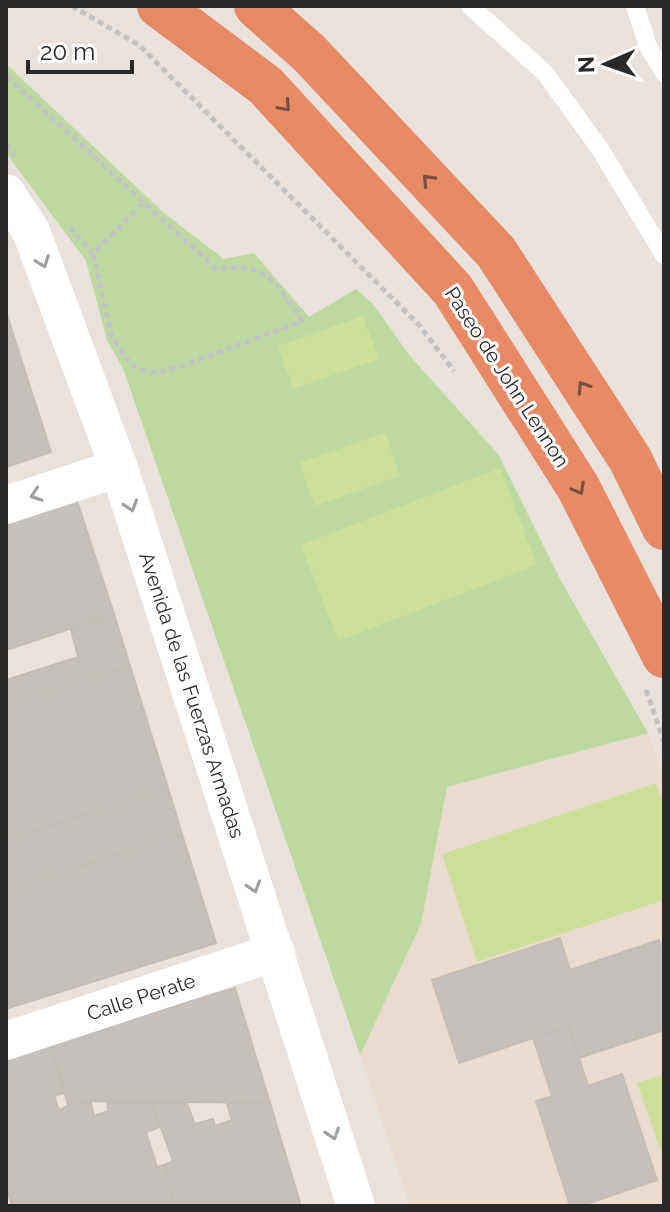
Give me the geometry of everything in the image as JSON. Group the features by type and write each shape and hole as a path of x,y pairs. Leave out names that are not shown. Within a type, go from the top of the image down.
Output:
{"highway":[{"name":"Paseo de John Lennon","path":"159,6 266,86 453,290 578,487 653,668"},
{"path":"256,6 309,53 496,252 630,459 664,528"}],"street":[{"name":"Avenida de las Fuerzas Armadas","path":"12,177 119,468 356,1206"},
{"path":"6,505 119,468"},
{"name":"Calle Perate","path":"6,1041 276,952"}],"lane":[{"path":"470,6 545,73 600,149 664,255"},
{"path":"635,6 648,46 664,73"}],"path":[{"path":"72,6 139,45 419,325 457,375"},
{"path":"6,76 216,269 259,269 279,287 302,321 182,366 157,373 137,369 124,356 111,334 93,254 66,221"},
{"path":"6,144 12,177"},
{"path":"93,254 144,202"},
{"path":"653,668 664,742"}],"shaded area":[{"path":"648,733 664,778 664,1206 410,1206 360,1055 384,995 440,820 447,787"}],"green space":[{"path":"6,64 164,213 224,259 254,253 309,317 356,289 373,304 410,356 498,454 561,581 648,733 447,787 421,924 360,1055 124,371 107,340 86,261 6,153"},
{"path":"363,316 379,359 293,389 278,346"},
{"path":"385,433 400,476 315,506 299,463"},
{"path":"500,468 537,565 338,641 301,545"},
{"path":"656,783 664,806 664,900 477,962 442,854"},
{"path":"664,1074 664,1154 662,1155 637,1083"}],"building":[{"path":"6,312 51,452 6,467"},
{"path":"76,498 114,614 6,650 6,521"},
{"path":"114,614 130,666 6,706 6,680 78,657 71,629"},
{"path":"130,666 168,788 6,840 6,706"},
{"path":"168,788 182,834 6,890 6,840"},
{"path":"182,834 216,943 6,1009 6,890"},
{"path":"560,938 570,970 659,940 664,956 664,1030 579,1058 569,1026 459,1063 432,980"},
{"path":"235,988 270,1103 67,1101 51,1044"},
{"path":"569,1026 588,1086 622,1074 657,1180 580,1206 570,1206 536,1101 552,1096 533,1038"},
{"path":"51,1044 64,1093 54,1096 59,1110 68,1106 67,1101 91,1103 94,1116 108,1111 107,1102 152,1103 160,1127 146,1132 157,1167 164,1165 176,1206 12,1206 6,1187 6,1060"},
{"path":"152,1103 187,1104 195,1124 213,1119 215,1126 232,1120 227,1104 270,1103 301,1206 176,1206 164,1165 173,1161"}]}
